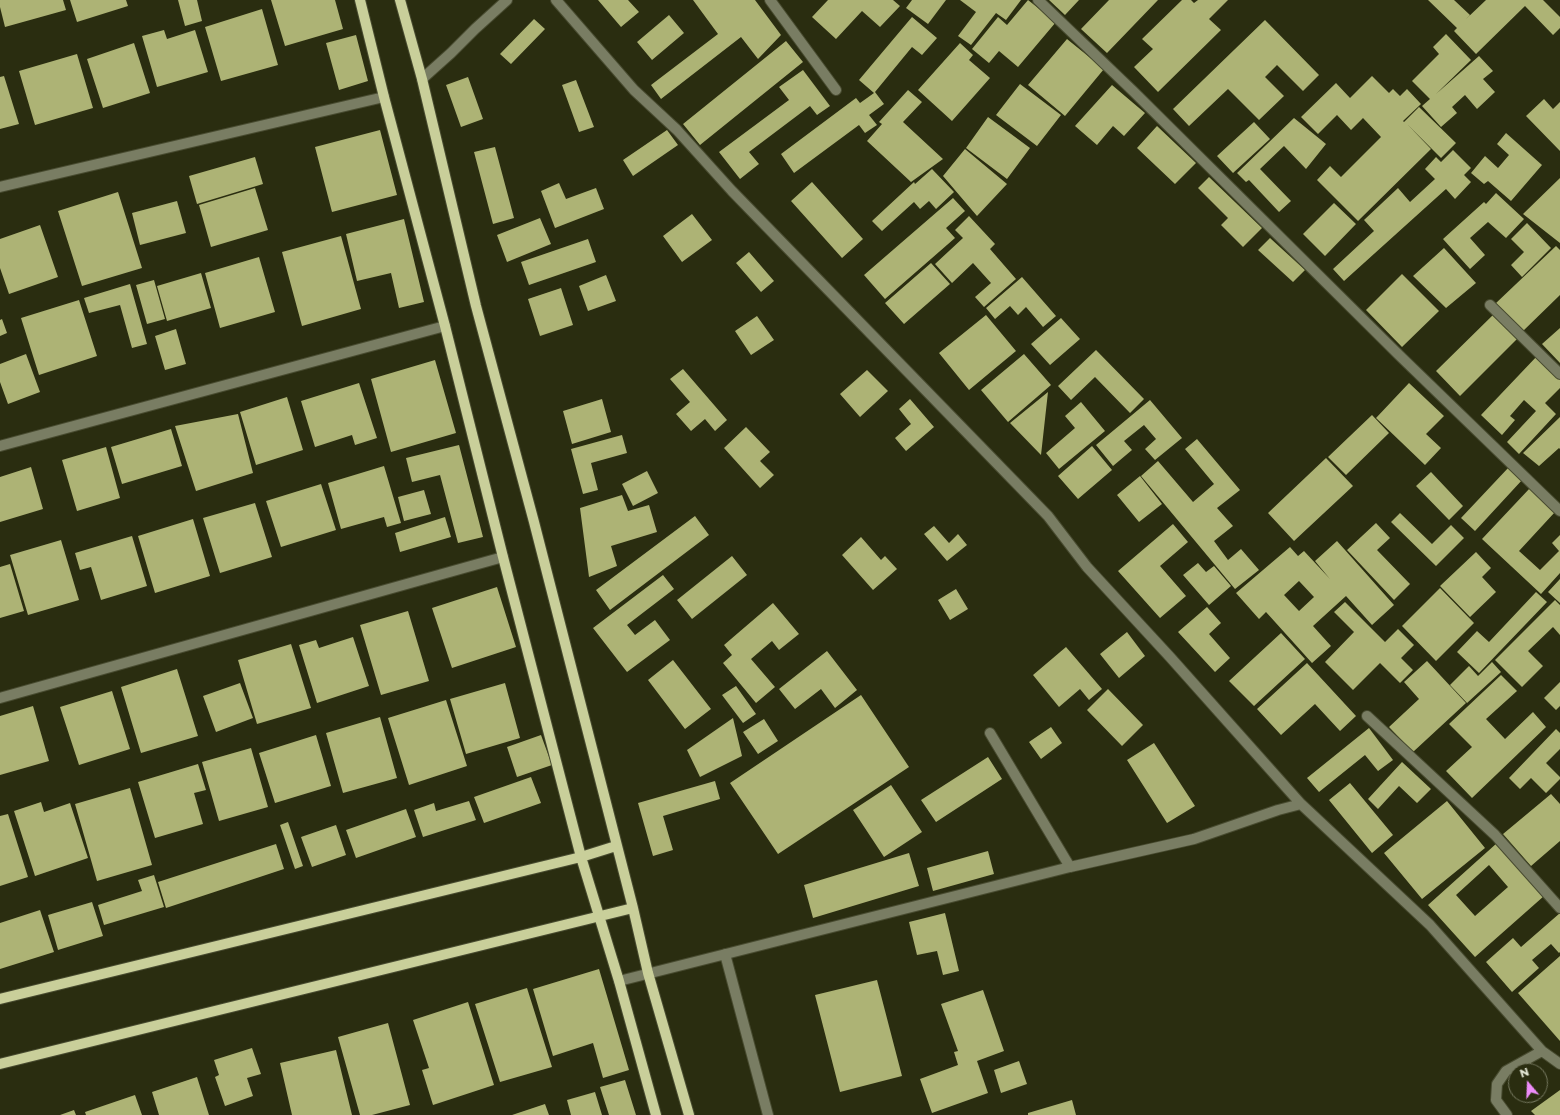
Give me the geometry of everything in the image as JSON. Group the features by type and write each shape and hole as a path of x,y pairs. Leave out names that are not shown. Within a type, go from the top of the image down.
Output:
{"main road":[{"path":"360,0 384,98 445,326 581,857 620,981 656,1115"},
{"path":"400,0 422,79 476,306 538,538 633,908 648,974 689,1115"},
{"path":"0,999 581,857 616,846"},
{"path":"0,1064 633,908"}],"street":[{"path":"422,79 507,0"},
{"path":"556,0 634,90 677,130 737,196 1048,516 1087,567 1170,657 1301,804 1430,925 1542,1051 1560,1064"},
{"path":"770,0 836,90"},
{"path":"1038,0 1560,511"},
{"path":"0,187 384,98"},
{"path":"1490,304 1560,374"},
{"path":"0,446 445,326"},
{"path":"0,698 503,557"},
{"path":"1367,716 1495,835 1560,908"},
{"path":"990,733 1070,867"},
{"path":"620,981 1070,867 1194,839 1278,810 1301,804"},
{"path":"725,954 768,1115"},
{"path":"1507,1115 1496,1100 1497,1084 1506,1071 1542,1051"}],"building":[{"path":"0,0 63,0 66,10 5,27 0,7"},
{"path":"70,0 126,0 128,6 77,22"},
{"path":"178,0 197,0 202,21 185,26"},
{"path":"271,0 335,0 343,29 285,46"},
{"path":"598,0 628,0 639,12 621,27"},
{"path":"693,0 755,0 781,35 758,59 741,37 661,99 651,85 718,34"},
{"path":"828,0 893,0 900,6 880,27 862,11 836,39 812,17"},
{"path":"912,0 946,0 928,24 906,8"},
{"path":"960,0 1021,0 1006,20 996,13 971,45 958,36 976,12"},
{"path":"1028,0 1056,22 1018,67 999,51 989,63 972,49 998,17 1007,25"},
{"path":"1049,0 1079,0 1065,15"},
{"path":"1109,0 1158,0 1107,53 1081,29"},
{"path":"1182,0 1191,0 1194,3 1198,0 1228,0 1209,19 1221,30 1158,92 1134,67 1153,49 1142,39"},
{"path":"1428,0 1454,0 1470,15 1465,20 1486,0 1543,0 1560,17 1560,28 1553,35 1525,6 1476,54 1454,31 1457,28"},
{"path":"262,9 278,65 221,81 205,27"},
{"path":"669,15 684,33 652,60 637,42"},
{"path":"912,17 937,38 922,55 912,47 875,92 884,104 869,115 877,125 865,133 859,125 794,173 781,154 856,98 860,103 874,93 859,80"},
{"path":"534,19 545,29 511,64 500,54"},
{"path":"1265,20 1319,75 1303,91 1277,65 1265,77 1284,96 1259,120 1228,89 1189,126 1173,109"},
{"path":"164,30 167,39 195,30 208,72 157,87 142,36"},
{"path":"1446,34 1471,60 1436,94 1479,56 1493,71 1483,79 1495,92 1477,109 1465,95 1452,107 1457,113 1441,127 1422,106 1430,99 1412,81 1439,54 1433,47"},
{"path":"356,35 368,81 339,90 326,43"},
{"path":"1067,39 1104,69 1065,116 1028,85"},
{"path":"786,41 803,62 700,145 683,124"},
{"path":"134,43 150,93 103,108 87,59"},
{"path":"960,43 973,55 969,60 990,78 952,121 918,90"},
{"path":"77,54 93,108 35,125 19,71"},
{"path":"803,70 830,106 817,115 810,106 749,152 759,164 740,179 719,152 789,100 779,87"},
{"path":"4,76 19,124 0,129 0,77"},
{"path":"1372,76 1389,93 1393,89 1400,96 1407,89 1421,104 1403,121 1404,122 1419,107 1456,143 1441,158 1407,124 1431,149 1358,221 1317,180 1330,166 1341,177 1381,137 1363,118 1351,130 1337,115 1318,134 1301,117 1336,83 1350,98"},
{"path":"468,77 483,119 461,127 446,85"},
{"path":"576,80 594,127 579,132 562,85"},
{"path":"1020,84 1061,115 1037,146 996,115"},
{"path":"1112,85 1145,113 1124,136 1113,126 1097,145 1075,126"},
{"path":"908,90 922,102 903,122 943,159 911,182 867,141 882,124 879,122"},
{"path":"1544,99 1553,109 1560,102 1560,151 1526,116"},
{"path":"988,117 1030,148 1007,179 966,148"},
{"path":"1294,118 1326,144 1306,169 1284,146 1260,169 1291,201 1279,212 1249,180 1246,182 1237,173"},
{"path":"1254,122 1270,139 1233,173 1217,156"},
{"path":"1157,126 1196,163 1175,184 1137,148"},
{"path":"380,130 397,195 332,212 315,147"},
{"path":"667,130 678,145 633,176 623,160"},
{"path":"1506,133 1542,165 1511,201 1488,181 1484,184 1471,173 1485,156 1498,168 1509,155 1497,144"},
{"path":"495,147 514,218 493,224 474,152"},
{"path":"965,149 1007,184 977,216 943,176"},
{"path":"1453,150 1471,168 1464,175 1471,182 1455,199 1446,189 1344,281 1333,269 1374,231 1364,220 1398,188 1410,202 1435,179 1425,169 1436,157 1441,162"},
{"path":"255,157 263,184 197,204 189,176"},
{"path":"932,169 954,192 936,209 929,201 920,209 914,202 882,231 872,221 914,182 915,184"},
{"path":"1209,177 1262,228 1243,247 1221,225 1228,218 1198,188"},
{"path":"1560,178 1560,243 1523,214"},
{"path":"812,182 863,239 842,258 791,201"},
{"path":"559,183 566,199 596,188 604,209 555,228 541,191"},
{"path":"255,188 268,230 211,247 199,205"},
{"path":"118,192 142,268 82,286 58,211"},
{"path":"1496,193 1524,219 1506,238 1488,222 1470,238 1485,255 1470,269 1443,239 1484,202 1486,204"},
{"path":"953,198 965,211 946,228 955,238 885,299 864,275"},
{"path":"177,201 186,233 140,245 132,213"},
{"path":"1334,203 1356,224 1325,256 1303,234"},
{"path":"692,214 712,240 682,262 663,236"},
{"path":"969,216 995,244 990,249 1016,279 984,307 975,297 991,283 973,263 952,283 935,264 963,238 955,230"},
{"path":"540,218 551,244 507,262 497,235"},
{"path":"404,219 424,302 399,308 391,273 357,281 346,234"},
{"path":"1527,223 1551,248 1522,277 1511,265 1524,252 1511,239"},
{"path":"40,225 58,277 9,294 0,268 0,239"},
{"path":"341,236 361,309 302,326 282,252"},
{"path":"1270,238 1305,270 1293,282 1258,250"},
{"path":"588,239 596,262 529,285 521,262"},
{"path":"1556,246 1560,250 1560,295 1522,332 1495,304"},
{"path":"1444,248 1476,283 1446,308 1413,276"},
{"path":"749,252 774,281 761,292 736,263"},
{"path":"259,257 275,312 220,328 205,273"},
{"path":"931,263 950,284 904,324 885,303"},
{"path":"201,273 211,308 167,321 157,286"},
{"path":"1402,274 1439,311 1402,347 1366,310"},
{"path":"606,275 616,301 588,311 579,286"},
{"path":"1022,277 1056,316 1043,327 1026,307 1018,315 1010,306 995,319 986,308"},
{"path":"154,280 165,319 147,324 136,285"},
{"path":"130,284 147,344 132,348 120,305 89,313 84,298"},
{"path":"561,288 573,325 540,336 528,299"},
{"path":"79,300 97,356 39,375 21,318"},
{"path":"1495,313 1519,337 1460,396 1436,371"},
{"path":"986,315 1016,351 969,390 939,353"},
{"path":"757,316 774,340 751,355 735,331"},
{"path":"1061,318 1080,339 1050,365 1031,344"},
{"path":"2,319 7,333 0,336 0,320"},
{"path":"1560,328 1560,363 1542,344"},
{"path":"176,329 186,364 165,370 155,336"},
{"path":"1096,350 1144,399 1130,413 1095,377 1071,400 1058,386"},
{"path":"26,354 40,392 8,404 0,382 0,364"},
{"path":"1024,354 1051,385 1008,422 981,390"},
{"path":"1538,355 1560,376 1560,388 1545,403 1556,414 1519,454 1507,442 1536,411 1524,400 1510,416 1515,420 1502,435 1481,415"},
{"path":"435,360 456,433 391,452 371,379"},
{"path":"683,369 727,420 715,431 705,419 691,431 676,414 690,402 670,379"},
{"path":"867,370 888,391 860,417 840,394"},
{"path":"359,383 377,438 355,445 352,435 315,447 301,401"},
{"path":"1409,383 1444,416 1426,434 1441,448 1425,465 1376,418"},
{"path":"1048,392 1041,455 1010,423"},
{"path":"287,397 303,450 256,465 240,412"},
{"path":"602,399 611,432 572,444 563,411"},
{"path":"910,399 934,427 906,451 895,438 911,424 899,409"},
{"path":"1150,400 1182,438 1155,460 1145,449 1156,439 1144,425 1124,441 1132,450 1113,466 1096,445"},
{"path":"1081,402 1105,431 1059,469 1046,453 1075,428 1065,416"},
{"path":"238,414 253,473 196,491 175,426"},
{"path":"1372,415 1389,433 1346,475 1328,457"},
{"path":"1560,417 1560,449 1559,448 1539,466 1523,453"},
{"path":"746,427 770,452 760,461 774,475 760,488 724,448"},
{"path":"171,429 182,466 122,484 111,447"},
{"path":"622,435 627,453 591,463 598,490 583,494 571,449"},
{"path":"1197,439 1240,490 1217,508 1233,526 1214,541 1228,560 1241,549 1259,570 1235,589 1141,476 1158,461 1193,502 1214,484 1185,449"},
{"path":"459,445 483,537 458,543 440,475 412,482 406,458"},
{"path":"1092,446 1112,470 1078,499 1058,476"},
{"path":"106,447 120,498 77,511 62,460"},
{"path":"1326,458 1353,486 1294,541 1268,513"},
{"path":"384,466 401,523 387,527 384,517 341,529 328,483"},
{"path":"31,467 43,509 0,522 0,477"},
{"path":"1509,467 1523,479 1475,531 1461,518"},
{"path":"647,471 658,493 633,506 622,484"},
{"path":"1431,472 1463,506 1449,520 1416,486"},
{"path":"1140,476 1162,504 1139,522 1117,495"},
{"path":"321,484 336,530 281,547 266,501"},
{"path":"1530,488 1555,512 1519,551 1540,570 1559,551 1552,543 1560,535 1560,573 1541,594 1482,539"},
{"path":"424,490 431,514 404,521 398,497"},
{"path":"622,495 628,511 649,505 657,532 611,546 617,566 589,577 580,508"},
{"path":"255,503 272,557 220,573 203,518"},
{"path":"1400,513 1432,544 1451,525 1464,538 1436,566 1391,522"},
{"path":"695,516 709,535 610,610 596,590"},
{"path":"445,517 451,537 400,552 395,533"},
{"path":"193,519 210,576 155,593 138,536"},
{"path":"1376,523 1390,538 1377,550 1410,584 1394,600 1347,550"},
{"path":"1173,524 1188,542 1160,566 1186,596 1160,618 1118,571"},
{"path":"934,526 949,543 958,534 967,545 947,561 924,534"},
{"path":"132,536 147,586 101,600 91,567 80,570 75,553"},
{"path":"861,537 881,560 885,556 897,569 873,590 842,555"},
{"path":"61,540 79,600 28,615 10,555"},
{"path":"1337,541 1394,605 1372,625 1346,596 1313,626 1331,646 1312,663 1266,612 1259,619 1236,593 1290,547 1298,556 1304,551 1330,579 1315,561","holes":["1299,581 1314,597 1299,611 1284,595"]},
{"path":"1476,552 1491,568 1482,577 1496,592 1470,617 1440,586"},
{"path":"732,556 747,575 692,619 677,600"},
{"path":"1198,563 1206,572 1214,566 1231,586 1209,605 1183,575"},
{"path":"10,564 24,611 0,618 0,567"},
{"path":"663,575 674,589 627,625 635,635 655,620 670,640 627,672 593,628"},
{"path":"1560,579 1560,603 1548,592"},
{"path":"497,587 516,647 452,668 432,608"},
{"path":"1440,588 1474,623 1436,661 1402,626"},
{"path":"956,589 968,609 950,620 938,600"},
{"path":"1536,592 1547,602 1479,673 1457,652 1477,631 1489,642"},
{"path":"1555,600 1560,605 1560,635 1553,627 1528,651 1543,666 1522,687 1495,660"},
{"path":"1345,602 1385,642 1398,629 1414,645 1401,658 1413,670 1400,683 1380,663 1353,690 1325,662 1354,632 1334,612"},
{"path":"773,603 799,634 779,650 772,641 751,659 775,687 756,703 723,663 732,655 724,645"},
{"path":"1207,607 1221,623 1209,634 1230,658 1215,672 1178,632"},
{"path":"408,611 429,681 381,695 360,625"},
{"path":"1127,632 1145,656 1119,678 1100,654"},
{"path":"1281,633 1305,659 1254,706 1229,681"},
{"path":"353,637 369,686 317,703 299,645 316,640 319,648"},
{"path":"291,644 311,708 257,724 238,660"},
{"path":"1066,647 1102,689 1089,700 1080,689 1059,707 1033,675"},
{"path":"827,651 857,690 835,708 821,689 795,709 779,689"},
{"path":"673,660 711,709 685,729 648,680"},
{"path":"1427,661 1466,703 1413,752 1389,727 1419,699 1404,682"},
{"path":"1492,662 1501,672 1467,703 1450,685 1469,666 1478,676"},
{"path":"1307,663 1356,716 1340,731 1315,704 1281,735 1257,709"},
{"path":"177,669 198,736 141,753 121,687"},
{"path":"1501,675 1517,691 1486,719 1505,739 1533,712 1546,727 1472,798 1446,771 1472,747 1449,724"},
{"path":"1560,682 1560,706 1556,710 1544,698"},
{"path":"240,683 253,718 216,732 203,696"},
{"path":"505,683 520,738 466,754 450,699"},
{"path":"736,686 756,714 743,723 722,695"},
{"path":"1108,689 1143,725 1122,746 1087,710"},
{"path":"112,691 130,749 79,765 60,707"},
{"path":"861,695 909,767 778,854 730,783"},
{"path":"446,700 467,766 409,785 388,718"},
{"path":"33,706 49,761 0,775 0,716"},
{"path":"380,717 397,778 343,793 326,733"},
{"path":"733,718 742,756 700,777 687,750"},
{"path":"764,719 778,741 758,754 743,732"},
{"path":"1051,727 1062,743 1041,759 1029,742"},
{"path":"1369,728 1393,760 1378,771 1365,755 1319,792 1307,778"},
{"path":"1556,729 1560,733 1560,749 1546,763 1560,777 1560,779 1546,793 1531,778 1520,789 1509,778"},
{"path":"316,735 331,786 275,803 259,753"},
{"path":"541,735 552,765 517,777 507,747"},
{"path":"1154,743 1195,806 1167,823 1127,760"},
{"path":"251,748 268,807 219,821 202,762"},
{"path":"988,757 1002,779 936,822 921,800"},
{"path":"1402,762 1431,789 1417,803 1399,786 1378,809 1368,799"},
{"path":"198,764 206,790 194,793 203,824 155,838 138,782"},
{"path":"531,777 541,803 484,823 474,797"},
{"path":"715,781 720,799 663,816 673,850 653,856 638,803"},
{"path":"1350,783 1393,835 1372,853 1329,800"},
{"path":"891,785 922,832 884,857 853,810"},
{"path":"130,788 152,865 97,881 75,804"},
{"path":"1551,794 1560,804 1560,841 1531,866 1503,834"},
{"path":"469,801 476,820 423,837 414,810 434,803 436,811"},
{"path":"1447,801 1485,848 1422,899 1384,853"},
{"path":"41,802 44,812 70,803 88,858 35,876 14,811"},
{"path":"406,809 416,837 356,858 346,830"},
{"path":"8,814 28,877 0,886 0,816"},
{"path":"288,822 303,866 295,869 280,825"},
{"path":"336,825 346,855 312,867 301,837"},
{"path":"1497,843 1544,896 1475,957 1428,905","holes":["1489,865 1508,887 1475,916 1456,895"]},
{"path":"276,844 284,869 166,908 158,882"},
{"path":"988,851 994,874 933,891 927,868"},
{"path":"909,853 919,886 813,918 804,885"},
{"path":"154,875 164,907 104,925 98,905 142,891 138,880"},
{"path":"92,902 103,936 58,950 48,915"},
{"path":"40,910 54,952 0,969 0,923"},
{"path":"945,913 959,971 943,975 937,951 917,955 909,922"},
{"path":"1560,913 1560,952 1559,953 1551,944 1532,960 1539,968 1512,992 1486,962 1513,938 1521,947"},
{"path":"1560,956 1560,1041 1518,993"},
{"path":"599,969 629,1070 603,1078 593,1043 553,1056 533,989"},
{"path":"877,980 902,1076 840,1092 815,995"},
{"path":"527,988 552,1067 500,1082 475,1004"},
{"path":"983,990 1004,1051 977,1061 988,1093 932,1113 920,1079 958,1065 954,1052 958,1051 941,1004"},
{"path":"468,1002 494,1085 433,1105 422,1070 429,1068 413,1020"},
{"path":"388,1023 410,1105 372,1115 360,1115 338,1037"},
{"path":"252,1048 261,1074 247,1078 253,1096 225,1106 215,1077 219,1075 214,1060"},
{"path":"336,1050 352,1115 292,1115 280,1063"},
{"path":"1019,1061 1027,1084 1001,1093 994,1070"},
{"path":"197,1077 209,1115 159,1115 152,1092"},
{"path":"625,1080 636,1115 609,1115 600,1087"},
{"path":"1560,1090 1560,1115 1535,1115 1531,1111 1542,1103 1548,1103 1548,1099"},
{"path":"595,1092 602,1115 571,1115 567,1100"},
{"path":"135,1095 142,1115 86,1115 85,1112"},
{"path":"1072,1100 1076,1115 1028,1115 1028,1113"},
{"path":"545,1104 549,1115 512,1115"},
{"path":"74,1110 76,1115 60,1115"}]}
